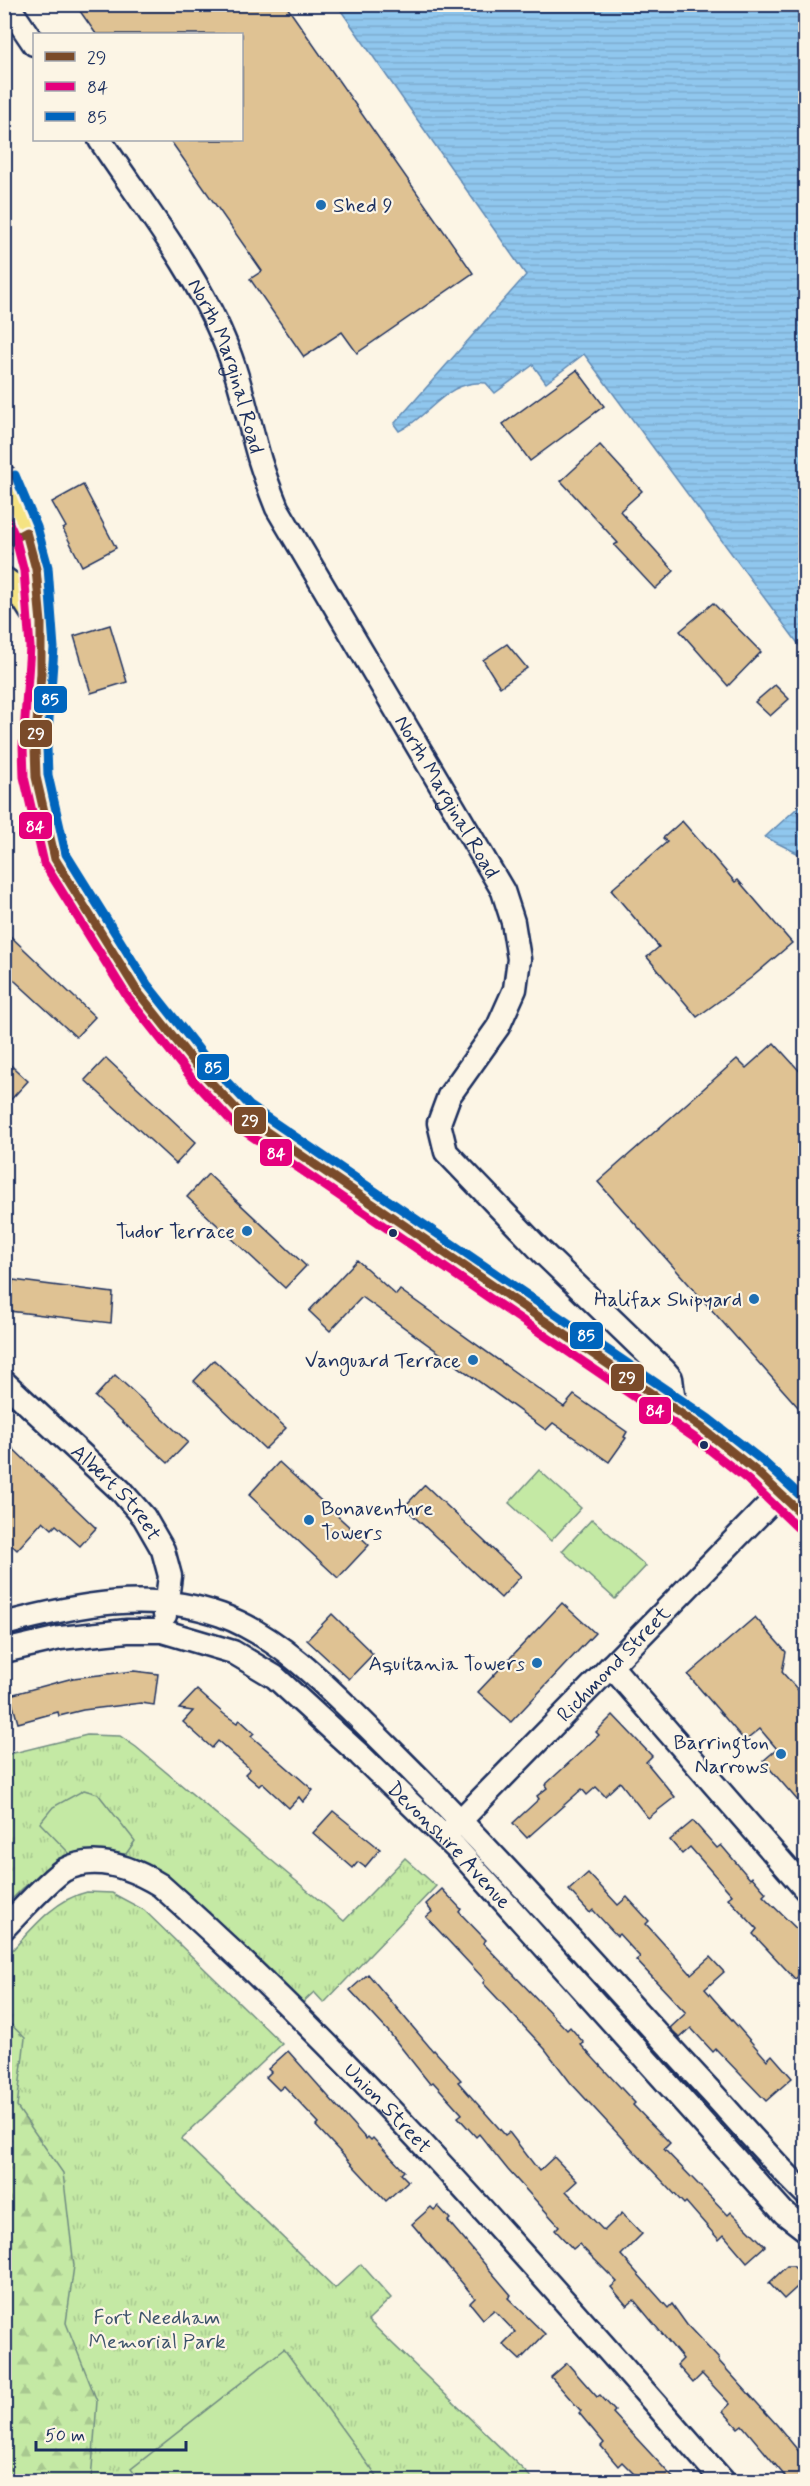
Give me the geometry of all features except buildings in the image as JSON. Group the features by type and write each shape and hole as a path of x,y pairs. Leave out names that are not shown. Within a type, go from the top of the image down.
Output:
{"main road":[{"path":"4,480 15,538 36,569 41,622 41,673 35,748 36,777 55,859 137,992 202,1074 242,1115 675,1410 754,1468 806,1519"},
{"path":"4,582 26,598 41,622"}],"street":[{"path":"6,4 33,43"},
{"name":"North Marginal Road","path":"101,141 194,281 219,329 240,389 260,462 277,508 503,891 513,922 519,959 515,989 498,1027 449,1096 439,1123 446,1152 542,1252 664,1370 671,1378 675,1410"},
{"name":"Albert Street","path":"4,1382 121,1491 144,1517 163,1550 170,1576 168,1602 162,1630"},
{"name":"Richmond Street","path":"445,1836 781,1492"},
{"name":"Devonshire Avenue","path":"4,1623 65,1608 121,1600 168,1602 221,1615 271,1638 343,1703 462,1820 805,2193"},
{"name":"Devonshire Avenue","path":"4,1651 60,1638 127,1630 162,1630 233,1652 275,1677 445,1836 784,2213 806,2230"},
{"path":"611,1666 806,1890"},
{"name":"Union Street","path":"4,1928 64,1870 93,1862 116,1865 143,1875 160,1885 285,2002 412,2132 724,2481"},
{"path":"784,2213 805,2193"}],"green space":[{"path":"539,1470 581,1508 551,1541 509,1503"},
{"path":"592,1519 646,1566 615,1599 562,1551"},
{"path":"87,1735 120,1736 136,1747 344,1921 405,1858 436,1886 324,2003 314,1992 299,2006 150,1872 48,1869 23,1888 5,1906 5,1755"},
{"path":"84,1790 98,1794 135,1841 126,1854 101,1852 71,1855 40,1823 53,1807"},
{"name":"Fort Needham Memorial Park","path":"87,1892 112,1893 144,1910 282,2044 181,2139 335,2288 361,2264 391,2298 368,2320 535,2481 5,2481 4,1959 52,1910 74,1896"},
{"path":"4,2018 25,2038 17,2107 63,2173 74,2266 66,2323 97,2401 91,2481 5,2481"},
{"path":"284,2349 380,2481 140,2481 131,2469"}],"water":[{"path":"337,5 805,5 805,653 584,354 546,383 533,365 495,393 486,383 472,383 460,387 449,392 420,417 399,431 394,424 526,275"},
{"path":"805,801 805,857 765,837"}],"transit line":[{"name":"85","path":"15,475 37,527 48,567 54,648 47,748 48,775 66,854 147,984 212,1066 250,1106 709,1419 764,1462 806,1501"},
{"name":"84","path":"4,512 15,536 24,571 30,647 23,747 24,777 44,863 128,998 194,1081 234,1124 695,1438 748,1480 797,1527"},
{"name":"29","path":"4,544 26,532 36,569 41,623 41,673 35,748 36,777 55,859 137,991 203,1074 242,1115 702,1428 756,1471 806,1518"}],"place":[{"name":"Shed 9","path":"321,205"},
{"name":"Tudor Terrace","path":"247,1231"},
{"name":"Halifax Shipyard","path":"754,1299"},
{"name":"Vanguard Terrace","path":"473,1360"},
{"name":"Bonaventure Towers","path":"309,1520"},
{"name":"Aquitania Towers","path":"537,1663"},
{"name":"Barrington Narrows","path":"781,1754"}]}
